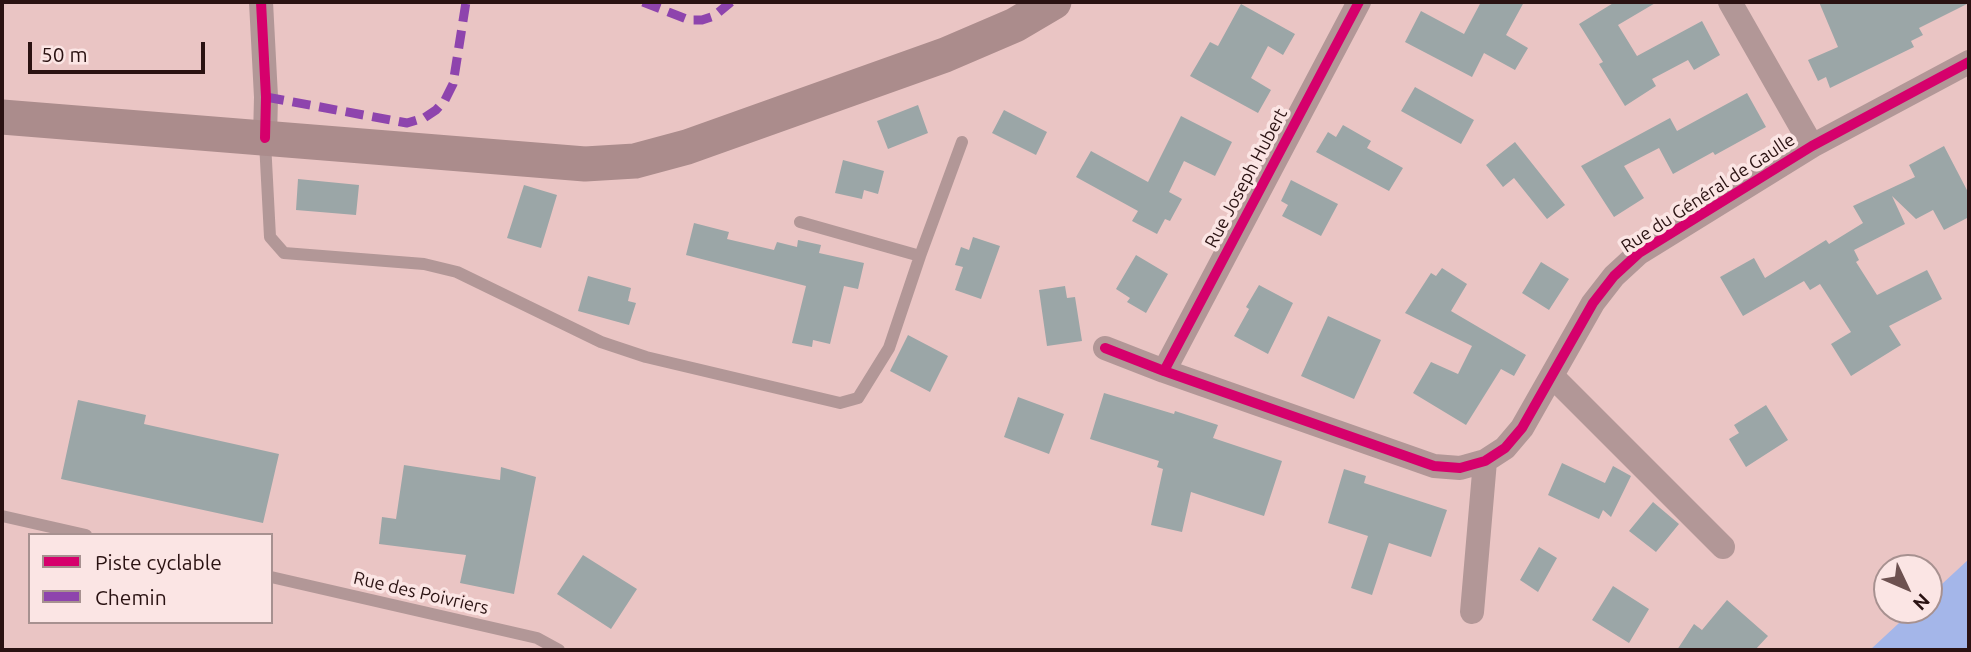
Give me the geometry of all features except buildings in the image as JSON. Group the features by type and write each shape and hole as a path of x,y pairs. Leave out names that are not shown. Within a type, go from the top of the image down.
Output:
{"main road":[{"path":"2,117 584,164 635,161 687,147 945,55 1015,25 1054,2"}],"street":[{"path":"261,2 266,97 265,138"},
{"name":"Rue Joseph Hubert","path":"1164,371 1359,2"},
{"path":"1730,2 1812,146"},
{"name":"Rue du Général de Gaulle","path":"1105,348 1434,466 1460,468 1485,461 1504,448 1522,428 1593,303 1614,276 1639,253 1812,146 1969,62"},
{"path":"1552,376 1723,548"},
{"path":"1472,612 1485,461"}],"lane":[{"path":"265,138 270,237 284,253 424,264 457,272 601,342 646,358 840,403 858,398 889,348 962,142"},
{"path":"800,222 920,256"},
{"path":"2,516 77,533"},
{"name":"Rue des Poivriers","path":"273,577 537,638 559,650"}],"water":[{"path":"1969,559 1969,650 1870,650 1898,624 1943,624 1943,583"}],"marked path":[{"path":"266,97 407,123 424,118 445,100 453,84 466,2"},
{"path":"643,2 689,20 714,16 731,2"}],"cycle path":[{"path":"261,2 266,97 265,138"},
{"path":"1164,371 1359,2"},
{"path":"1105,348 1434,466 1460,468 1485,461 1505,448 1522,428 1593,303 1614,276 1639,253 1812,146 1969,62"}]}
